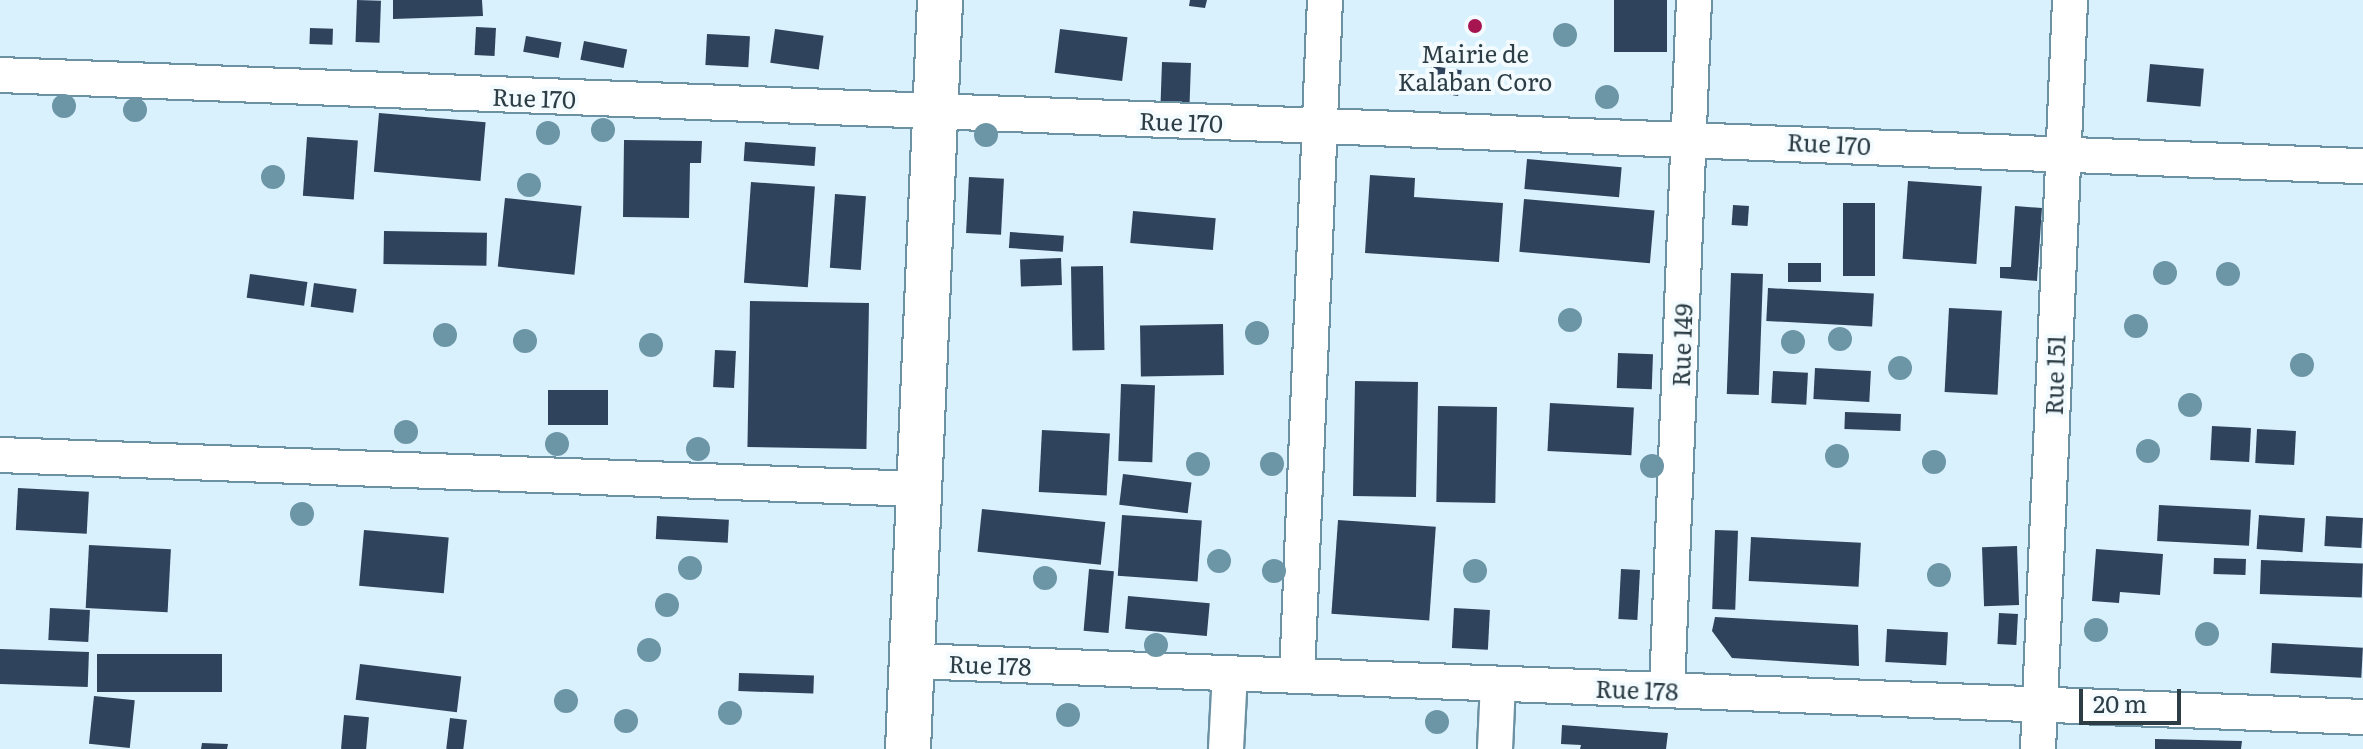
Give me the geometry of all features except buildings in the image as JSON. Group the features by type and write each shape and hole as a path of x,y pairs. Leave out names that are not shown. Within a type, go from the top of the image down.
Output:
{"street":[{"path":"908,749 940,0"},
{"path":"1297,676 1325,0"},
{"name":"Rue 149","path":"1667,690 1694,0"},
{"name":"Rue 151","path":"2038,749 2070,0"},
{"name":"Rue 170","path":"0,75 936,113 1689,137 2363,166"},
{"path":"0,455 919,489"},
{"name":"Rue 178","path":"912,661 2363,717"},
{"path":"1226,749 1230,673"},
{"path":"1495,749 1498,684"}],"place":[{"name":"Mairie de Kalaban Coro","path":"1475,26"}]}
